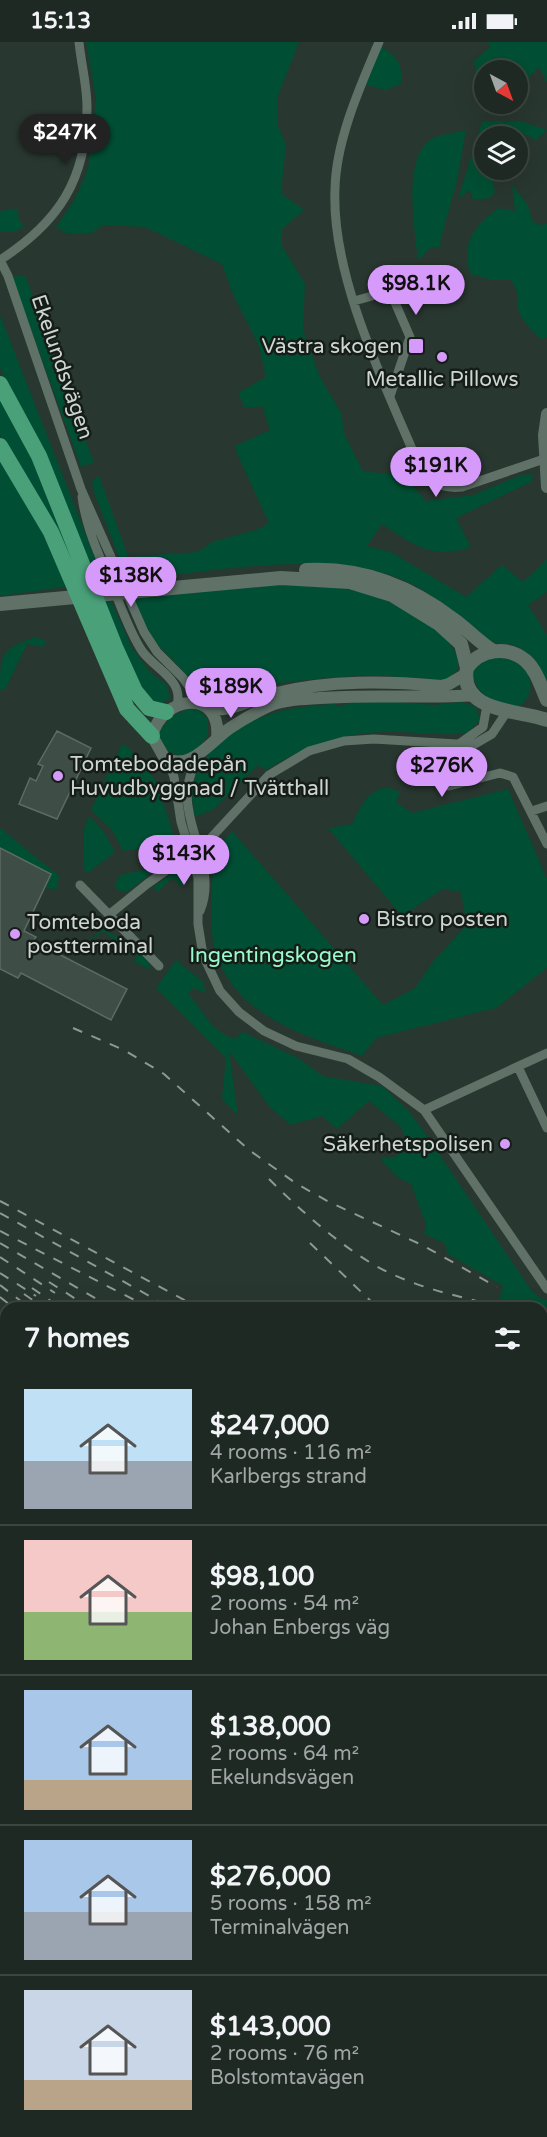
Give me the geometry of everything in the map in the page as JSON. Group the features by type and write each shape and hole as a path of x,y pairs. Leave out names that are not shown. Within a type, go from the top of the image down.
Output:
{"highway":[{"path":"0,384 39,456 115,647 135,691 148,708 171,708"},
{"path":"0,446 51,532 127,709 152,736"}],"main road":[{"path":"0,604 30,600 43,594 231,579 320,569 377,577 437,607 493,651"},
{"path":"231,579 297,577 372,587 401,600 455,636 464,652 470,689 487,705 547,720"},
{"path":"466,671 477,657 493,651 503,651 521,658 530,666 547,700"},
{"path":"512,713 535,704 540,682"}],"street":[{"path":"0,260 47,224 59,209 75,179 82,157 87,106 79,42"},
{"path":"379,42 347,126 334,189 339,234 360,323 421,470 432,482 449,487 462,487 546,458"},
{"name":"Ekelundsvägen","path":"0,260 8,276 81,489 150,642 205,706"},
{"path":"354,301 390,291 410,337 390,396"},
{"path":"546,481 544,435 547,414"},
{"name":"Ekelundsvägen","path":"81,489 86,526 124,614 142,650 175,683 179,693 171,708"},
{"path":"466,671 449,684 441,686 357,682 276,693 228,710 205,706 171,708 158,721 152,736 157,749 168,760 174,777 181,822 198,878 198,924 203,955 220,991 239,1012 264,1031 296,1046 348,1059 365,1068 424,1110 547,1289"},
{"path":"168,760 183,761 198,756 217,738 244,719 278,703 357,695 442,699 475,695"},
{"path":"459,744 483,727 487,705"},
{"path":"205,706 218,728 217,738"},
{"path":"110,914 220,830 269,775 309,751 344,741 374,739 473,745 483,741 512,713"},
{"path":"434,743 434,775 441,784 449,786 507,773 513,777 547,844"},
{"path":"198,756 189,781 187,795 205,880 205,900 199,913"},
{"path":"532,811 547,806"},
{"path":"80,885 159,966"},
{"path":"424,1110 547,1053"},
{"path":"518,1067 544,1113 547,1128"}],"green space":[{"path":"86,42 299,42 277,98 278,126 286,145 281,193 304,210 282,229 282,246 305,284 303,330 320,377 341,413 345,436 363,471 404,476 426,501 473,495 521,475 533,474 531,482 456,518 471,547 458,551 434,551 414,544 382,524 367,546 391,552 466,597 502,565 523,582 547,559 547,592 528,605 547,635 547,690 534,661 523,650 516,646 488,640 422,590 383,573 315,564 242,567 141,579 135,556 198,552 212,542 256,530 269,523 235,446 270,430 262,406 245,408 238,393 266,377 259,346 232,292 222,264 145,227 103,225 90,234 66,233 56,227 75,199 88,169 96,99"},
{"path":"488,42 547,42 547,83 539,67 528,78 528,60 475,60 490,47"},
{"path":"381,47 398,61 402,76 402,83 386,90 363,84"},
{"path":"520,121 547,130 536,140 528,136 528,126 481,126 482,122"},
{"path":"466,130 457,181 440,242 442,246 430,248 418,260 412,197 416,163 421,150 430,140"},
{"path":"474,148 474,180 492,180 495,192 489,198 473,200 470,190 458,199"},
{"path":"512,185 528,205 532,221 540,225 547,224 547,338 541,339 521,316 517,291 511,280 492,280 470,274 467,253 472,236 482,222 498,208 515,211"},
{"path":"17,209 19,220 24,226 15,232 0,232 0,211"},
{"path":"25,275 94,463 81,467 12,277"},
{"path":"0,315 104,581 96,583 52,467 0,368"},
{"path":"0,397 25,440 79,573 14,454 0,435"},
{"path":"0,461 35,517 71,586 0,596"},
{"path":"99,476 136,578 127,579 94,492 92,481"},
{"path":"292,583 333,585 353,589 392,603 432,626 447,640 456,654 458,669 447,680 369,675 272,684 229,702 209,703 203,700 184,672 151,638 133,599"},
{"path":"111,601 132,648 151,673 167,685 170,698 159,706 147,703 101,603"},
{"path":"35,637 45,640 44,647 27,644 5,690 0,689 2,660 5,654 16,645"},
{"path":"488,657 513,660 527,673 530,679 530,692 527,699 516,709 492,701 476,684 472,667"},
{"path":"386,701 434,705 461,702 476,707 480,720 468,733 384,732 348,736 299,752 266,770 258,765 214,809 195,817 193,787 202,762 216,746 242,726 270,714 301,707 334,704 341,707 350,702"},
{"path":"191,708 199,709 208,720 208,736 191,752 173,754 159,745 158,732 172,716"},
{"path":"122,744 127,746 157,782 174,836 173,841 168,844 123,851 112,830 91,810"},
{"name":"Ingentingskogen","path":"387,787 400,792 396,802 412,813 508,789 547,879 547,968 496,1008 376,1038 362,1056 316,1040 272,1019 253,1006 236,989 223,970 214,946 211,914 213,854 232,831 383,1005 415,988 435,959 467,925 461,892 443,889 402,916 328,828 352,824 361,805 369,796"},
{"path":"89,816 104,832 115,852 88,873 83,869 84,829"},
{"path":"0,828 59,876 57,889 44,888 51,874 0,848"},
{"path":"161,866 127,892 117,890 115,884 120,875"},
{"path":"180,868 188,869 191,875 182,886 172,878 158,892 153,887"},
{"path":"94,925 136,949 148,962 151,970 134,962 137,955 102,931 80,953 98,932 92,927"},
{"path":"176,960 203,982 206,993 193,988 188,993 208,1020 226,1035 234,1039 243,1032 298,1058 323,1076 382,1086 407,1109 531,1290 547,1302 499,1302 503,1286 448,1254 444,1243 424,1234 426,1225 411,1184 397,1177 381,1160 383,1157 392,1158 409,1148 401,1127 369,1101 337,1129 322,1116 290,1125 269,1106 229,1051 238,1116 222,1099 226,1058 156,988"}],"building":[{"name":"Tomtebodadepån Huvudbyggnad / Tvätthall","path":"57,731 91,748 57,819 19,804 30,778 36,781 43,766 38,764"},
{"name":"Tomteboda postterminal","path":"0,848 51,874 24,931 36,937 33,941 127,989 111,1020 21,973 18,978 0,969"}],"railway":[{"path":"73,1028 124,1050 164,1074 249,1150 297,1184 329,1202 422,1245 497,1287"},
{"path":"269,1179 320,1226 376,1266 416,1284 481,1302"},
{"path":"0,1201 188,1302"},
{"path":"0,1213 160,1302"},
{"path":"0,1231 138,1302"},
{"path":"0,1243 102,1302"},
{"path":"310,1243 372,1302"},
{"path":"0,1257 55,1293"},
{"path":"0,1273 36,1296"},
{"path":"49,1282 81,1302"},
{"path":"0,1285 22,1302"},
{"path":"32,1288 52,1302"},
{"path":"24,1294 35,1302"},
{"path":"0,1297 6,1302"}],"place":[{"name":"Västra skogen","path":"416,346"},
{"name":"Metallic Pillows","path":"442,357"},
{"name":"Tomtebodadepån Huvudbyggnad / Tvätthall","path":"58,776"},
{"name":"Bistro posten","path":"364,919"},
{"name":"Tomteboda postterminal","path":"15,934"},
{"name":"Säkerhetspolisen","path":"505,1144"}]}
